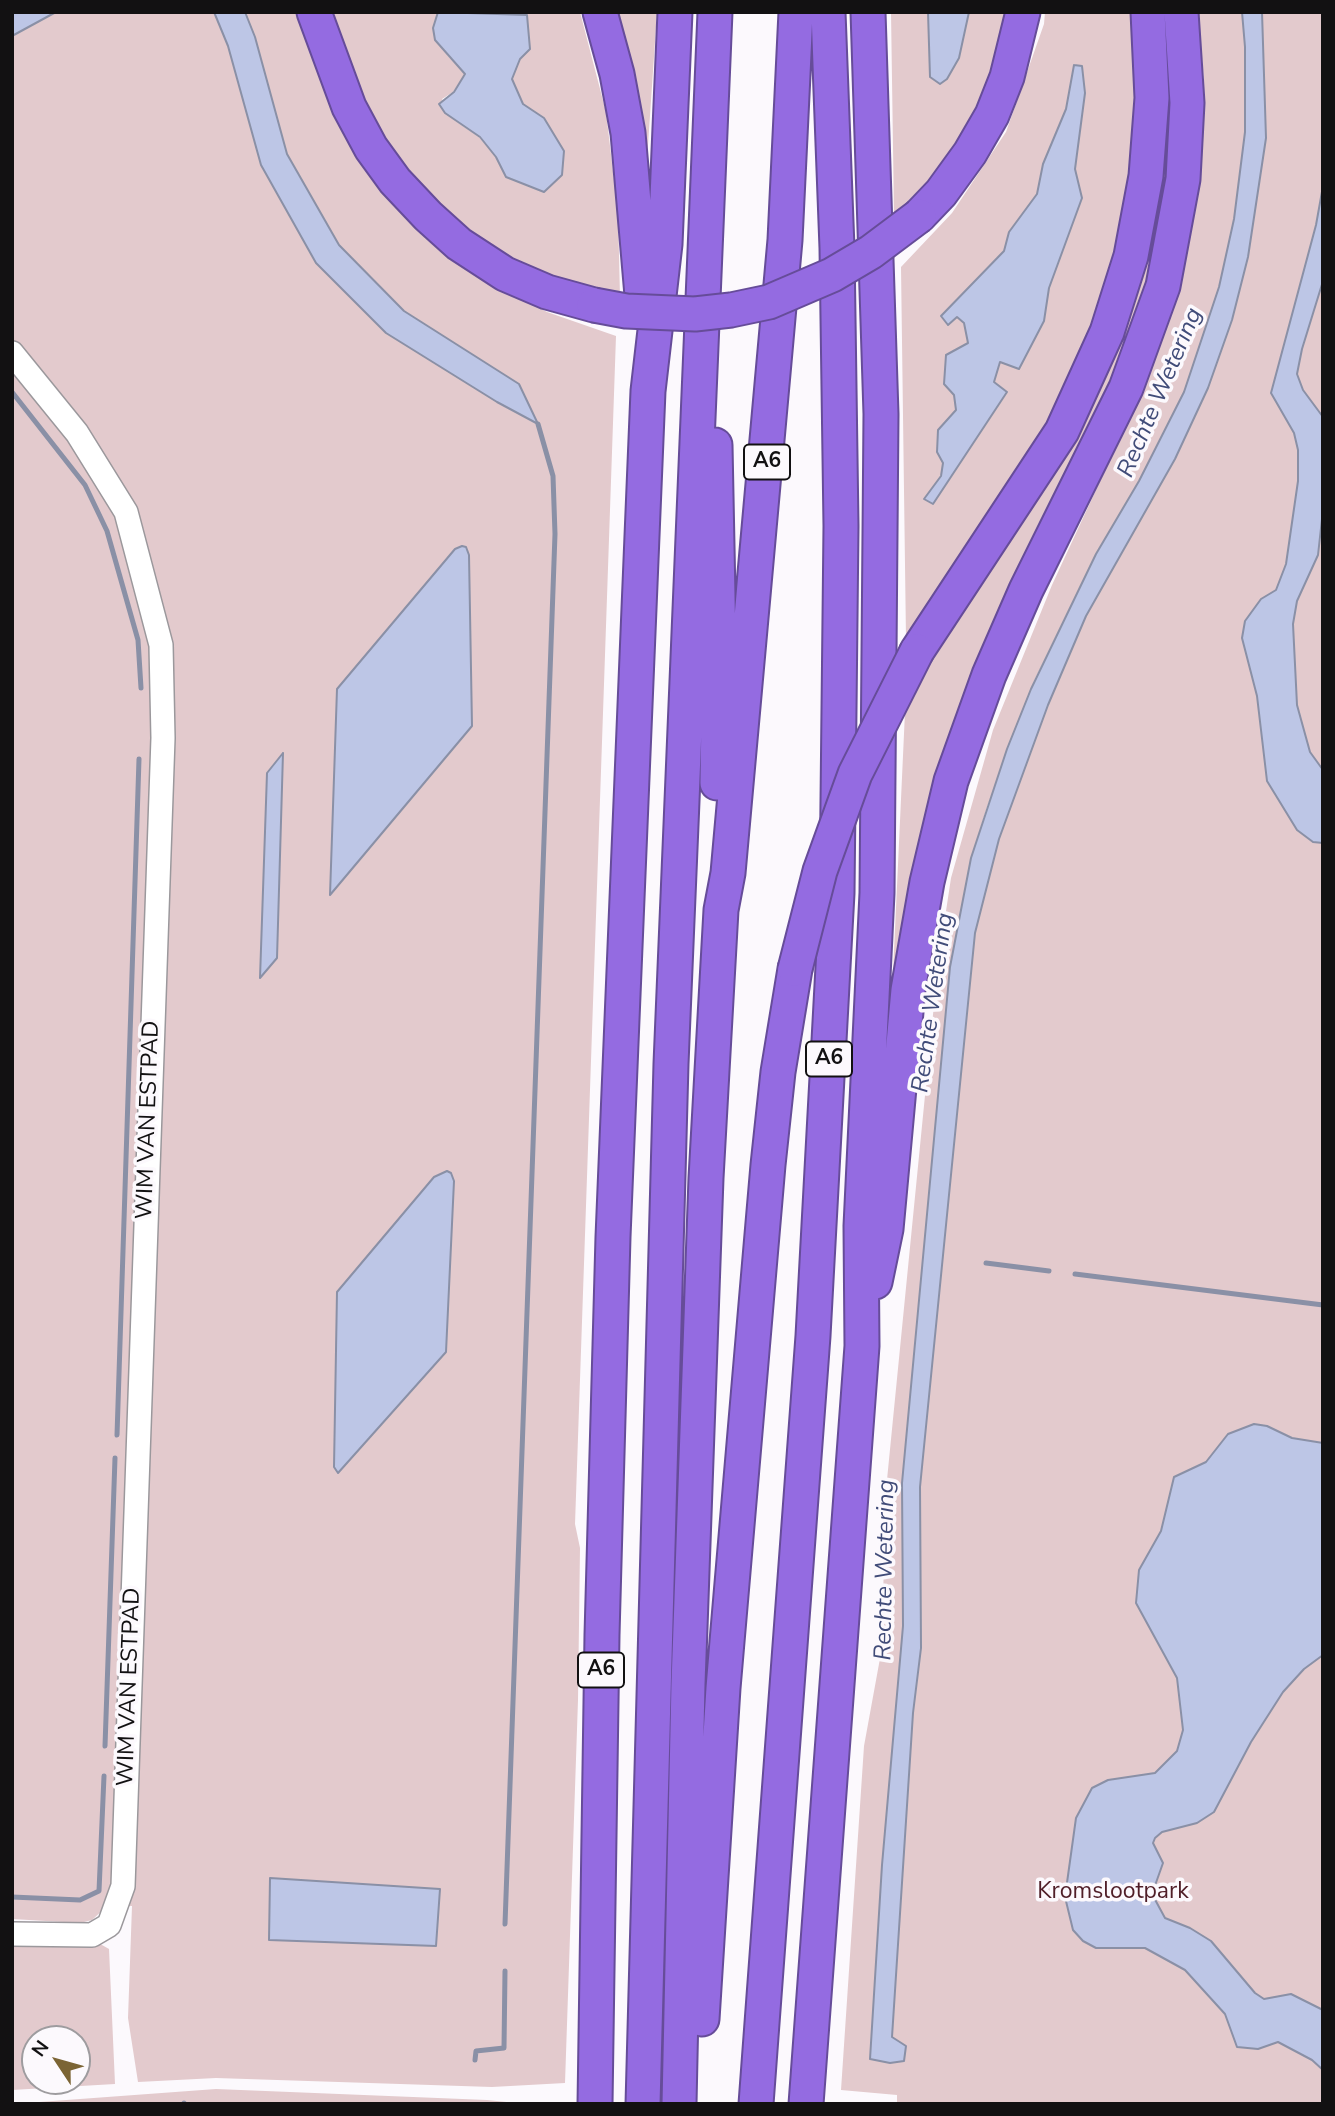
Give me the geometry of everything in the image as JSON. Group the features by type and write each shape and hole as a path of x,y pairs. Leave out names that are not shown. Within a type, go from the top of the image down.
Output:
{"highway":[{"path":"314,12 349,107 371,148 420,207 459,244 505,274 547,292 626,311 695,314 769,302 832,275 871,253 919,216 948,183 992,115 1007,77 1023,12"},
{"name":"A6","path":"600,12 628,133 648,391"},
{"name":"A6","path":"595,2104 601,1635 613,1237 648,391 665,244 675,12"},
{"name":"A6","path":"643,2104 672,1050 715,12"},
{"name":"A6","path":"679,2104 689,1643 706,1178 721,910 728,873 784,254 796,12"},
{"name":"A6","path":"755,2104 813,1336 837,893 841,526 837,248 828,12"},
{"name":"A6","path":"806,2104 862,1346 861,1226 877,893 881,512 868,12"},
{"name":"A6","path":"696,2104 723,1688 778,1072 795,969 820,871 855,774 917,651 1062,431 1107,332 1131,256 1146,176 1152,98 1148,12"},
{"name":"A6","path":"862,1346 886,1229 908,990 927,882 951,781 989,675 1026,590 1126,388 1163,286 1175,231 1183,166 1187,103 1181,12"},
{"name":"A6","path":"706,268 718,489 719,683 715,872 721,910"}],"street":[{"name":"WIM VAN ESTPAD","path":"12,353 77,433 125,512 161,645 163,738 123,1886 109,1925 92,1935 12,1934"}],"green space":[{"path":"56,12 214,12 228,46 261,165 473,385 497,402 519,384 404,311 339,245 287,154 255,37 245,12 297,12 335,114 497,287 547,312 616,336 575,1524 580,1548 578,1700 565,2083 492,2087 216,2078 138,2082 128,2018 132,1906 107,1906 92,1920 80,1923 12,1919 12,36","holes":["283,754 277,958 261,977 267,773","270,1878 439,1889 436,1945 269,1940"]},
{"path":"324,12 438,12 433,28 448,56 465,74 453,92 442,99 457,122 479,137 496,157 506,177 564,152 544,118 523,104 512,79 520,59 530,49 527,15 514,12 580,12 606,112 618,214 620,297 537,276 465,236 379,143"},
{"path":"611,12 657,12 647,160"},
{"path":"891,12 928,12 930,77 959,58 969,12 1013,12 1002,56 958,150 894,215"},
{"path":"1045,12 1131,12 1135,78 1130,183 1110,277 1077,365 1033,452 906,639 901,267 952,213 1006,132 1044,24","holes":["1074,65 1085,93 1075,169 1082,198 1049,288 1044,321 1000,361 994,382 1007,393 932,504 925,499 941,476 943,462 938,431 956,411 954,395 968,343 964,323 957,317 941,316 1004,251 1009,232 1037,194 1043,164 1066,109"]},
{"path":"1166,12 1174,85 1171,178 1151,279 1116,380 1063,491 892,995 905,712 936,644 1119,327"},
{"name":"Kromslootpark","path":"1198,12 1242,12 1245,47 1245,132 1234,219 1219,287 1184,392 1139,481 1096,554 1034,681 971,858 950,967 902,1483 903,1626 882,1865 870,2059 890,2063 899,2042 892,2037 906,1814 919,1355 970,896 1023,726 1196,393 1243,242 1249,12 1323,12 1323,2104 897,2104 897,2095 841,2090 864,1746 883,1642 884,1510 938,964 951,878 993,730 1052,585 1151,371 1182,265 1200,154 1204,81"},
{"path":"12,1938 79,1941 109,1949 115,2084 91,2085 91,2025 21,2025 21,2089 12,2090"},
{"path":"216,2089 487,2100 526,2104 12,2104"}],"water":[{"path":"12,12 56,12 12,36"},
{"path":"214,12 245,12 255,37 287,154 339,245 404,311 519,384 538,424 497,402 386,333 316,263 261,165 228,46"},
{"path":"438,12 527,15 530,49 520,59 512,79 523,104 544,118 564,151 562,175 544,192 506,177 496,157 480,137 445,113 439,104 454,92 465,74 435,40 433,28"},
{"path":"928,12 969,12 959,58 947,79 940,84 930,77"},
{"path":"1242,12 1262,12 1266,138 1248,257 1232,320 1208,388 1175,459 1086,616 1048,705 999,839 975,933 920,1487 921,1648 913,1713 892,2037 906,2046 904,2061 890,2063 870,2059 882,1865 903,1626 902,1483 950,967 971,858 1007,749 1031,689 1096,554 1139,481 1184,392 1219,287 1234,219 1245,132 1245,47"},
{"path":"1074,65 1082,66 1085,93 1075,169 1082,198 1049,288 1044,321 1019,369 1000,362 994,382 1007,392 933,504 924,499 941,476 943,463 937,452 938,430 956,410 954,395 944,384 946,355 968,343 964,323 957,317 948,325 941,316 1004,251 1009,232 1037,194 1043,164 1066,109"},
{"path":"1323,186 1323,281 1297,374 1303,390 1323,417 1323,510 1318,555 1297,601 1293,624 1297,705 1310,752 1323,770 1323,843 1313,842 1297,830 1267,781 1257,696 1242,638 1245,621 1261,599 1276,590 1286,564 1298,481 1298,450 1294,433 1271,393 1316,225"},
{"path":"466,547 469,555 472,726 330,895 337,689 455,549"},
{"path":"283,753 277,958 260,978 267,773"},
{"path":"447,1171 451,1173 454,1181 446,1352 338,1473 334,1467 337,1292 434,1177"},
{"path":"1254,1424 1267,1426 1292,1438 1323,1443 1323,1655 1304,1669 1283,1692 1251,1742 1214,1812 1197,1823 1162,1832 1155,1838 1153,1843 1163,1863 1152,1894 1165,1918 1190,1928 1211,1941 1255,1993 1264,1999 1291,1994 1323,2010 1323,2070 1312,2060 1278,2042 1258,2049 1237,2047 1225,2014 1185,1970 1145,1948 1096,1948 1083,1941 1073,1930 1065,1897 1076,1818 1092,1788 1108,1780 1155,1773 1177,1751 1183,1730 1177,1678 1136,1603 1139,1570 1161,1531 1174,1477 1206,1462 1228,1434"},
{"path":"270,1878 440,1889 436,1946 269,1940"}],"waterway":[{"path":"12,392 85,485 107,531 138,640 141,688"},
{"path":"505,1924 555,534 553,476 538,424"},
{"path":"117,1435 139,759"},
{"path":"986,1263 1049,1271"},
{"path":"1075,1274 1323,1305"},
{"path":"105,1746 115,1458"},
{"path":"12,1897 80,1900 99,1891 104,1776"},
{"path":"475,2060 476,2051 504,2048 505,1971"}],"water label":[{"name":"Rechte Wetering","path":"1161,393"},
{"name":"Rechte Wetering","path":"934,1003"},
{"name":"Rechte Wetering","path":"886,1570"}]}
